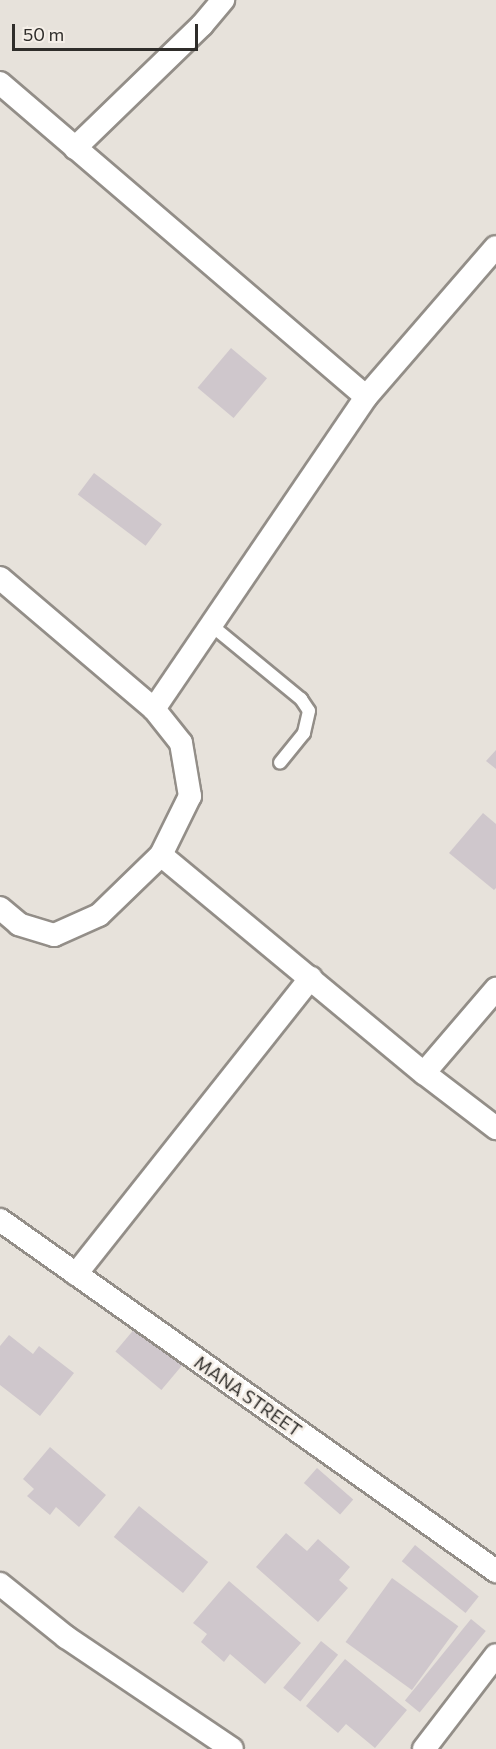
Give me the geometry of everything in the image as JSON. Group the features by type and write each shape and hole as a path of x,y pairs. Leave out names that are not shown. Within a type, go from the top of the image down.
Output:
{"street":[{"path":"75,148 202,25 223,0"},
{"path":"0,83 366,397"},
{"path":"154,709 366,397 496,246"},
{"path":"0,578 154,709 181,743 190,796 162,855 99,915 54,935 19,924 0,908"},
{"path":"162,855 424,1072 496,1128"},
{"path":"76,1274 311,978"},
{"path":"424,1072 496,989"},
{"name":"MANA STREET","path":"0,1220 496,1571"},
{"path":"0,1584 66,1637 232,1749"},
{"path":"424,1749 496,1655"}],"lane":[{"path":"211,625 302,699 309,711 304,733 280,763"}],"building":[{"path":"231,348 267,378 234,418 198,388"},
{"path":"94,473 162,524 146,546 78,495"},
{"path":"496,750 496,769 486,761"},
{"path":"483,813 496,824 496,888 494,890 449,853"},
{"path":"136,1327 182,1366 161,1390 115,1352"},
{"path":"9,1335 33,1354 39,1346 74,1373 40,1416 0,1385 0,1346"},
{"path":"50,1447 106,1495 79,1527 56,1507 50,1515 27,1496 34,1489 23,1479"},
{"path":"317,1468 353,1499 340,1515 304,1483"},
{"path":"139,1506 208,1562 183,1593 114,1537"},
{"path":"286,1533 307,1551 318,1539 350,1567 339,1580 348,1588 318,1622 256,1567"},
{"path":"415,1545 479,1597 466,1613 402,1561"},
{"path":"392,1578 458,1626 412,1690 346,1642"},
{"path":"229,1581 301,1643 265,1684 230,1654 224,1662 201,1642 207,1634 193,1623"},
{"path":"471,1619 486,1631 420,1713 405,1701"},
{"path":"321,1641 338,1655 300,1701 283,1688"},
{"path":"345,1659 407,1710 375,1748 346,1724 338,1733 306,1706"}]}
